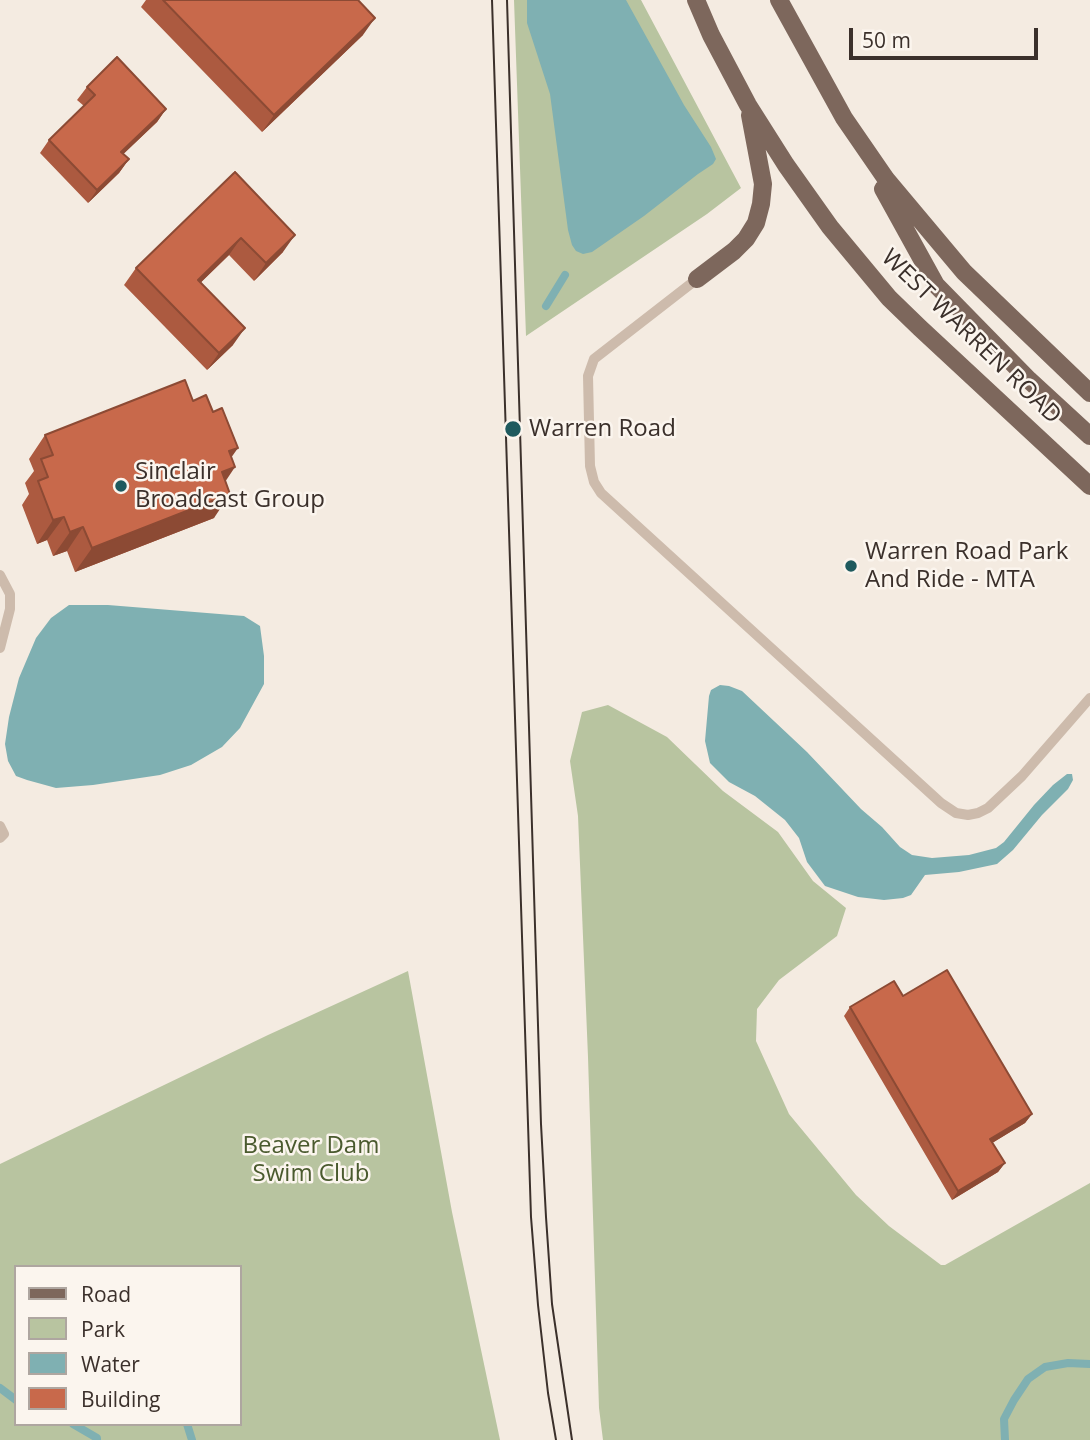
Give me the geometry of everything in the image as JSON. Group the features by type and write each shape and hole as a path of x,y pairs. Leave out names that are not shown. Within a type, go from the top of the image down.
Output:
{"main road":[{"name":"WEST WARREN ROAD","path":"696,0 748,105 830,228 889,298 1090,486"},
{"name":"WEST WARREN ROAD","path":"779,0 844,118 886,179 964,272 1090,393"},
{"path":"697,279 747,239 756,223 763,184 748,105"},
{"path":"844,118 936,285 1029,380 1090,436"}],"lane":[{"path":"697,279 594,359 587,376 590,466 594,482 601,493 941,803 956,813 968,815 988,808 1022,776 1090,698"},
{"path":"0,575 10,594 10,609 0,648"},
{"path":"0,826 4,834 0,838"}],"green space":[{"path":"514,0 641,0 741,188 707,214 526,336"},
{"path":"608,705 667,737 723,791 778,832 813,881 846,908 837,936 779,980 757,1009 756,1041 789,1114 856,1195 889,1226 941,1265 945,1265 1090,1183 1090,1440 603,1440 599,1408 578,816 570,761 582,712"},
{"name":"Beaver Dam Swim Club","path":"408,971 452,1212 500,1440 0,1440 0,1164"}],"water":[{"path":"527,0 626,0 716,159 644,216 592,252 583,254 576,251 568,230 550,94 527,23"},
{"path":"69,605 108,605 244,616 260,626 264,684 240,728 222,747 191,765 160,775 56,788 16,776 8,761 5,744 19,678 36,638 51,618"},
{"path":"720,685 742,691 807,752 900,847 912,855 932,858 969,855 996,848 1053,785 1067,774 1072,774 1073,780 1013,850 997,864 959,872 925,875 911,895 903,898 884,900 858,897 825,886 807,862 799,838 785,820 755,796 729,782 710,763 705,741 709,696 711,690"}],"building":[{"path":"163,0 358,0 375,18 274,115"},
{"path":"117,57 166,109 121,152 129,159 97,190 49,140 95,95 87,87"},
{"path":"235,172 295,235 266,263 241,238 198,280 245,328 219,353 136,268"},
{"path":"185,380 193,401 206,395 213,412 222,408 238,448 229,451 235,467 222,472 230,494 92,548 83,527 70,532 64,517 53,520 38,481 48,477 41,459 53,455 45,435"},
{"path":"947,970 1032,1114 990,1139 1005,1163 958,1191 850,1007 894,981 903,996"}],"waterway":[{"path":"546,306 565,275"},
{"path":"1005,1440 1004,1419 1028,1379 1045,1367 1068,1363 1090,1364"},
{"path":"0,1388 14,1398"},
{"path":"76,1426 97,1440"},
{"path":"188,1426 192,1440"}],"tram line":[{"path":"492,0 531,1217 538,1305 556,1440"},
{"path":"507,0 541,1124 552,1304 572,1440"}],"place":[{"name":"Warren Road","path":"513,429"},
{"name":"Sinclair Broadcast Group","path":"121,486"},
{"name":"Warren Road Park And Ride - MTA","path":"851,566"}]}
